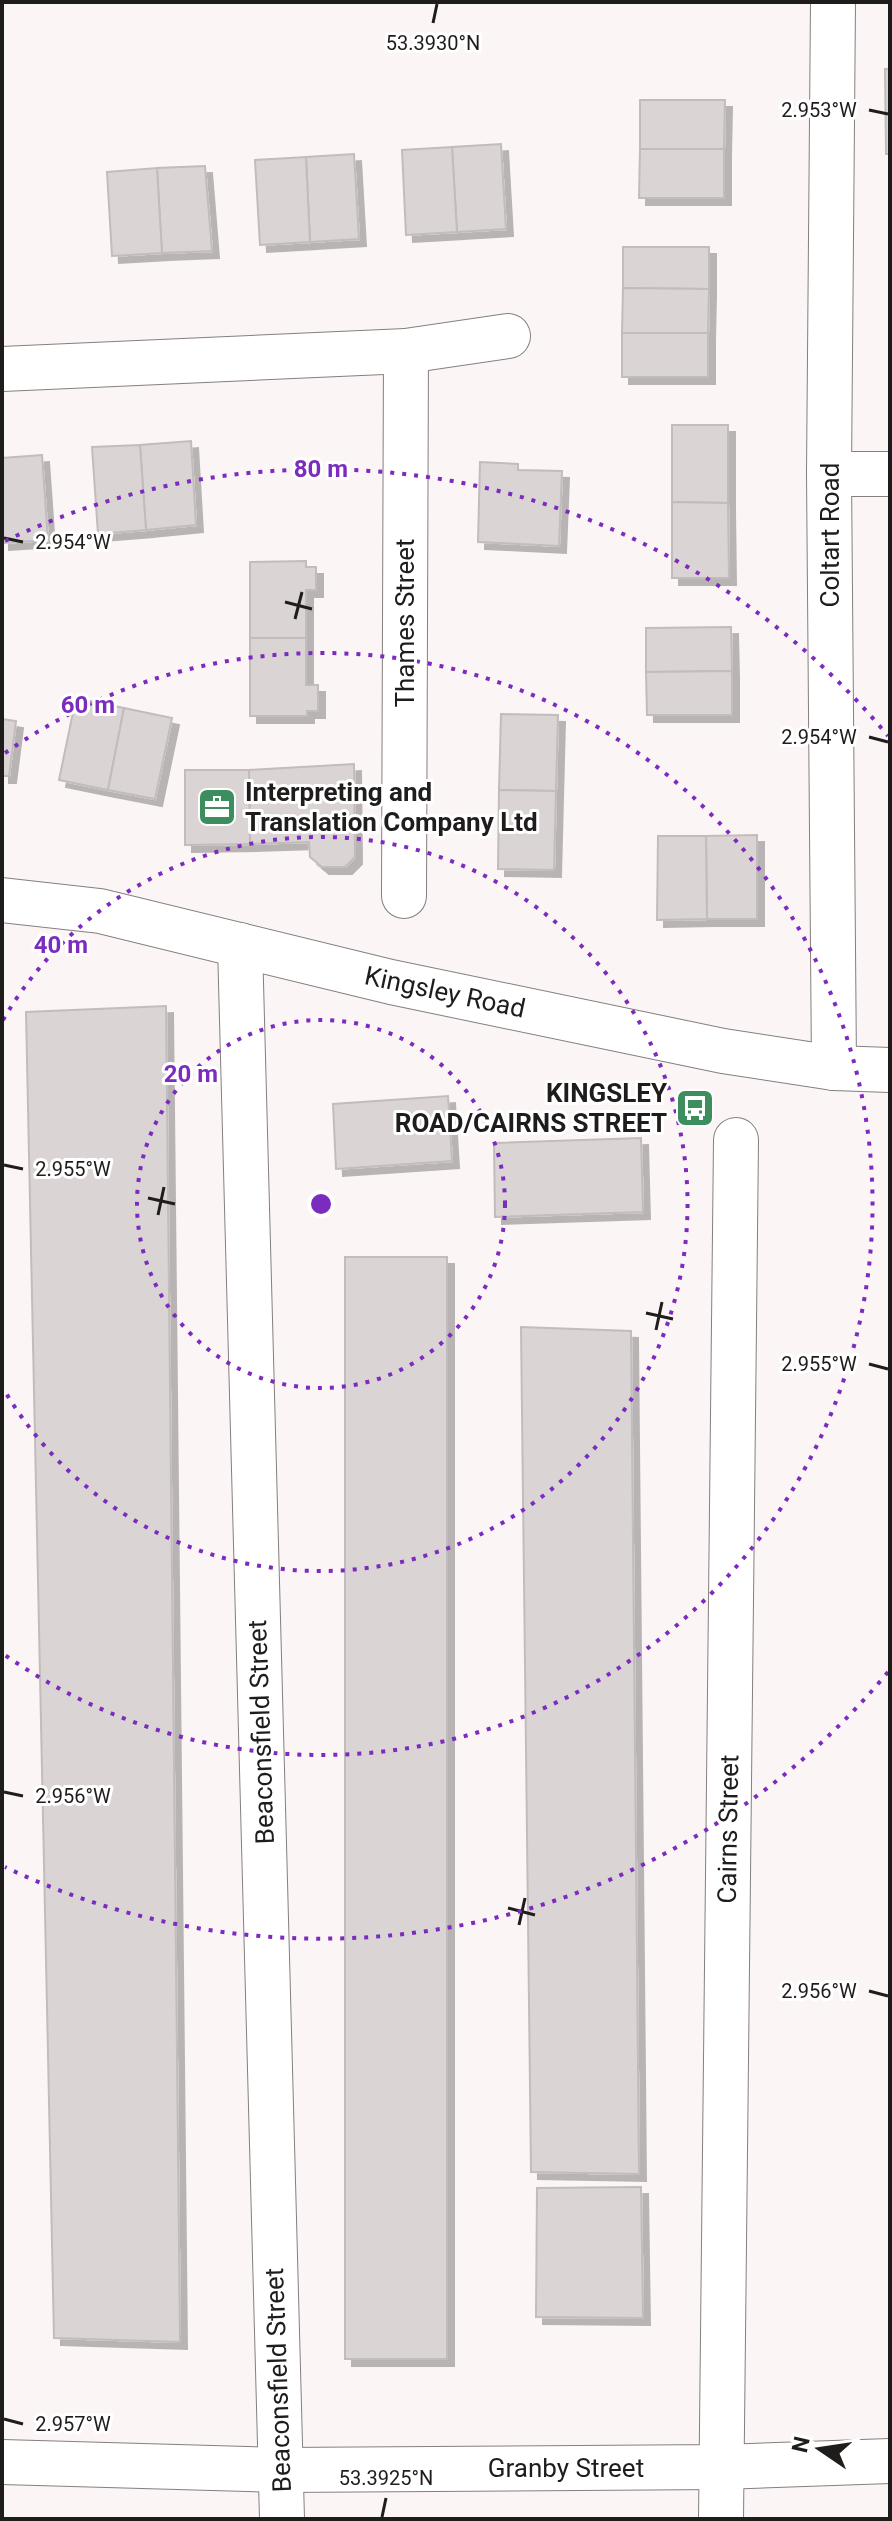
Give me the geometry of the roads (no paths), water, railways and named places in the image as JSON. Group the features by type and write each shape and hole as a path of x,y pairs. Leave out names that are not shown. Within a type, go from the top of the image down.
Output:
{"street":[{"name":"Coltart Road","path":"833,2 829,474 834,1068"},
{"path":"2,369 406,351 508,336"},
{"name":"Thames Street","path":"404,896 406,351"},
{"path":"829,474 890,474"},
{"name":"Kingsley Road","path":"2,900 100,911 391,982 707,1048 834,1068 890,1070"},
{"name":"Beaconsfield Street","path":"240,945 282,2519"},
{"name":"Cairns Street","path":"721,2519 736,1140"},
{"name":"Granby Street","path":"2,2462 280,2470 721,2467 890,2461"}],"place":[{"name":"Interpreting and Translation Company Ltd","path":"217,807"},
{"name":"KINGSLEY ROAD/CAIRNS STREET","path":"695,1108"}]}
